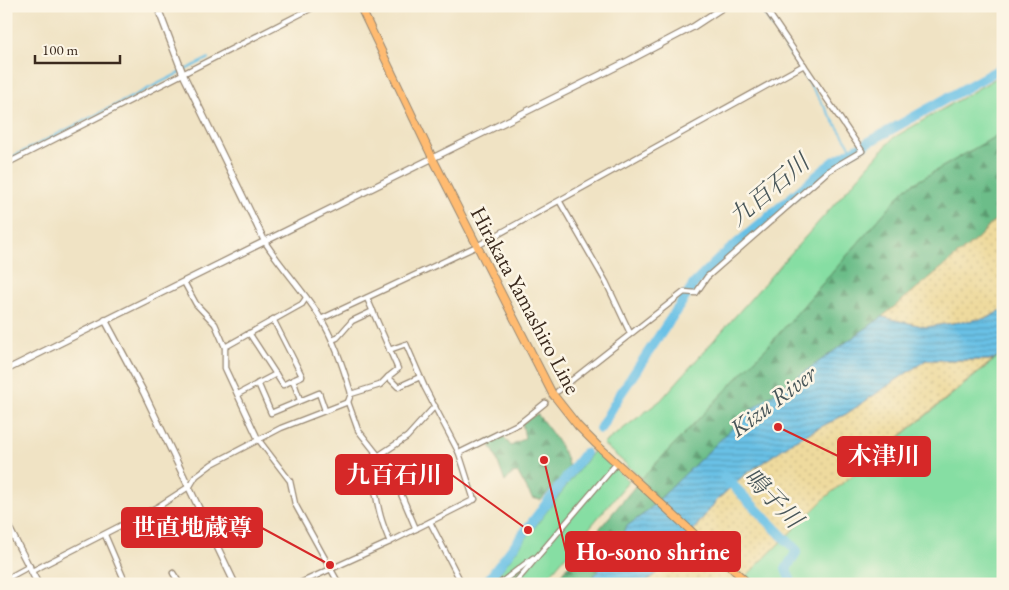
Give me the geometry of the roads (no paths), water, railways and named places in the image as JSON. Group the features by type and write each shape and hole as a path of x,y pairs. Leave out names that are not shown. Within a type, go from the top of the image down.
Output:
{"main road":[{"name":"Hirakata Yamashiro Line","path":"360,6 433,159 552,393 578,426 748,584"}],"street":[{"path":"157,6 183,74 265,242 286,274 321,319 332,340 351,394 348,402 358,430 392,473 416,529"},
{"path":"6,164 316,6"},
{"path":"6,370 628,62 693,27 724,6"},
{"path":"558,391 684,292 696,293 707,277 828,171 862,151 764,6"},
{"path":"321,319 477,246 560,202 804,65"},
{"path":"560,202 606,282 630,333"},
{"path":"184,282 196,304 215,324 225,347 225,368 260,441 290,481 295,504 339,584"},
{"path":"225,347 302,304 306,298"},
{"path":"351,394 380,385 398,369 367,298"},
{"path":"332,340 337,338 345,326 352,321 373,311"},
{"path":"249,333 283,385 302,376 273,319"},
{"path":"105,320 190,486 235,584"},
{"path":"298,584 390,542 475,500 460,453 420,377 406,344 389,350"},
{"path":"238,394 276,374"},
{"path":"388,377 398,387 420,377"},
{"path":"293,380 300,400"},
{"path":"258,383 270,413 319,393 325,410"},
{"path":"6,579 105,535 159,506 190,486 196,476 212,464 260,441 281,428 348,402"},
{"path":"460,453 520,423 545,403"},
{"path":"390,542 378,511 370,470 377,454 407,437 435,406"},
{"path":"514,584 534,558 619,464"},
{"path":"6,522 38,584"},
{"path":"430,522 462,584"},
{"path":"105,535 126,584"},
{"path":"498,584 534,558"},
{"path":"173,573 180,584"}],"water":[{"name":"Kizu River","path":"1003,309 1003,353 993,360 926,360 846,414 797,439 743,476 717,500 666,565 644,584 589,584 627,526 645,513 752,409 882,317 926,327 988,318"}],"waterway":[{"path":"759,6 853,151"},
{"path":"6,160 209,58"},
{"name":"九百石川","path":"600,429 619,396 694,284 720,258 833,162 1003,67"},
{"name":"九百石川","path":"485,584 585,453"},
{"name":"鳴子川","path":"724,476 797,551 786,569 792,584"}],"tunnel":[{"path":"545,403 555,393"}],"place":[{"name":"木津川","path":"778,427"},
{"name":"Ho-sono shrine","path":"544,460"},
{"name":"九百石川","path":"528,530"},
{"name":"世直地蔵尊","path":"330,565"}]}
